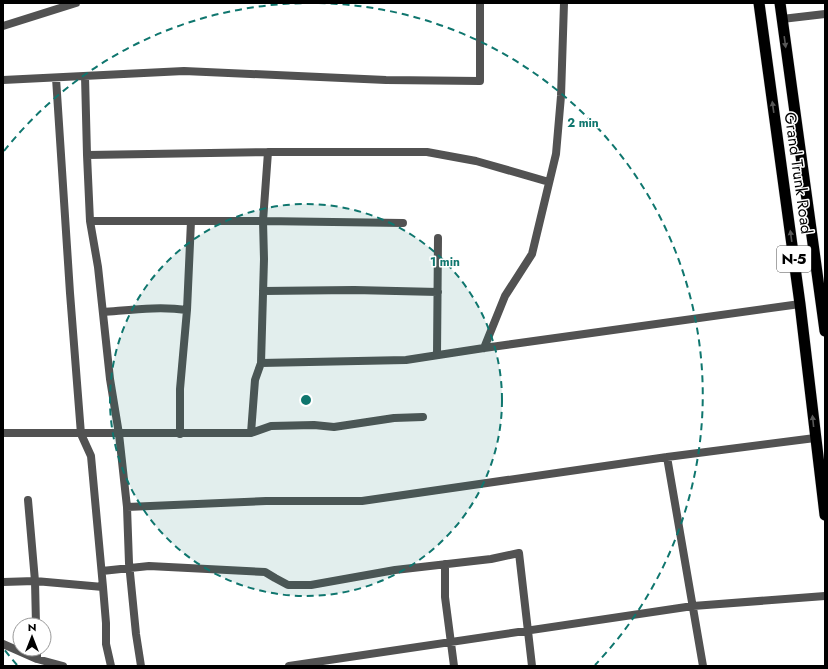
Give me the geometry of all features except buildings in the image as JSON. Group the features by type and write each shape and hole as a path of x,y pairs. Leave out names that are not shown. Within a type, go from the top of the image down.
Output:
{"highway":[{"name":"Grand Trunk Road","path":"759,3 800,304 825,515"},
{"name":"Grand Trunk Road","path":"780,3 825,331"}],"street":[{"path":"3,26 58,6 76,3"},
{"path":"3,80 184,71 386,80 480,81 480,3"},
{"path":"484,348 505,296 532,254 550,182 557,147 561,96 564,3"},
{"path":"782,19 825,14"},
{"path":"85,76 90,221 98,267 110,379 119,434 127,507 129,569 141,666"},
{"path":"56,78 70,293 82,434 91,456 102,571 106,644 111,666"},
{"path":"87,155 268,152 427,152 476,161 550,182"},
{"path":"251,433 255,380 261,363 264,259 263,221 268,152"},
{"path":"90,221 403,223"},
{"path":"180,434 180,389 187,310 191,221"},
{"path":"437,355 438,238"},
{"path":"263,291 354,290 438,292"},
{"path":"261,363 406,360 800,304"},
{"path":"103,312 175,308 187,310"},
{"path":"3,433 251,433 272,426 314,425 334,427 394,418 423,417"},
{"path":"127,507 266,501 362,501 667,457 815,438"},
{"path":"667,457 703,666"},
{"path":"28,500 35,581 36,617"},
{"path":"102,571 149,566 265,572 288,585 311,585 396,570 491,559 520,553 532,666"},
{"path":"445,564 445,597 454,666"},
{"path":"3,582 35,581 103,587"},
{"path":"289,666 692,606 825,596"},
{"path":"3,644 37,659 63,666"}]}
